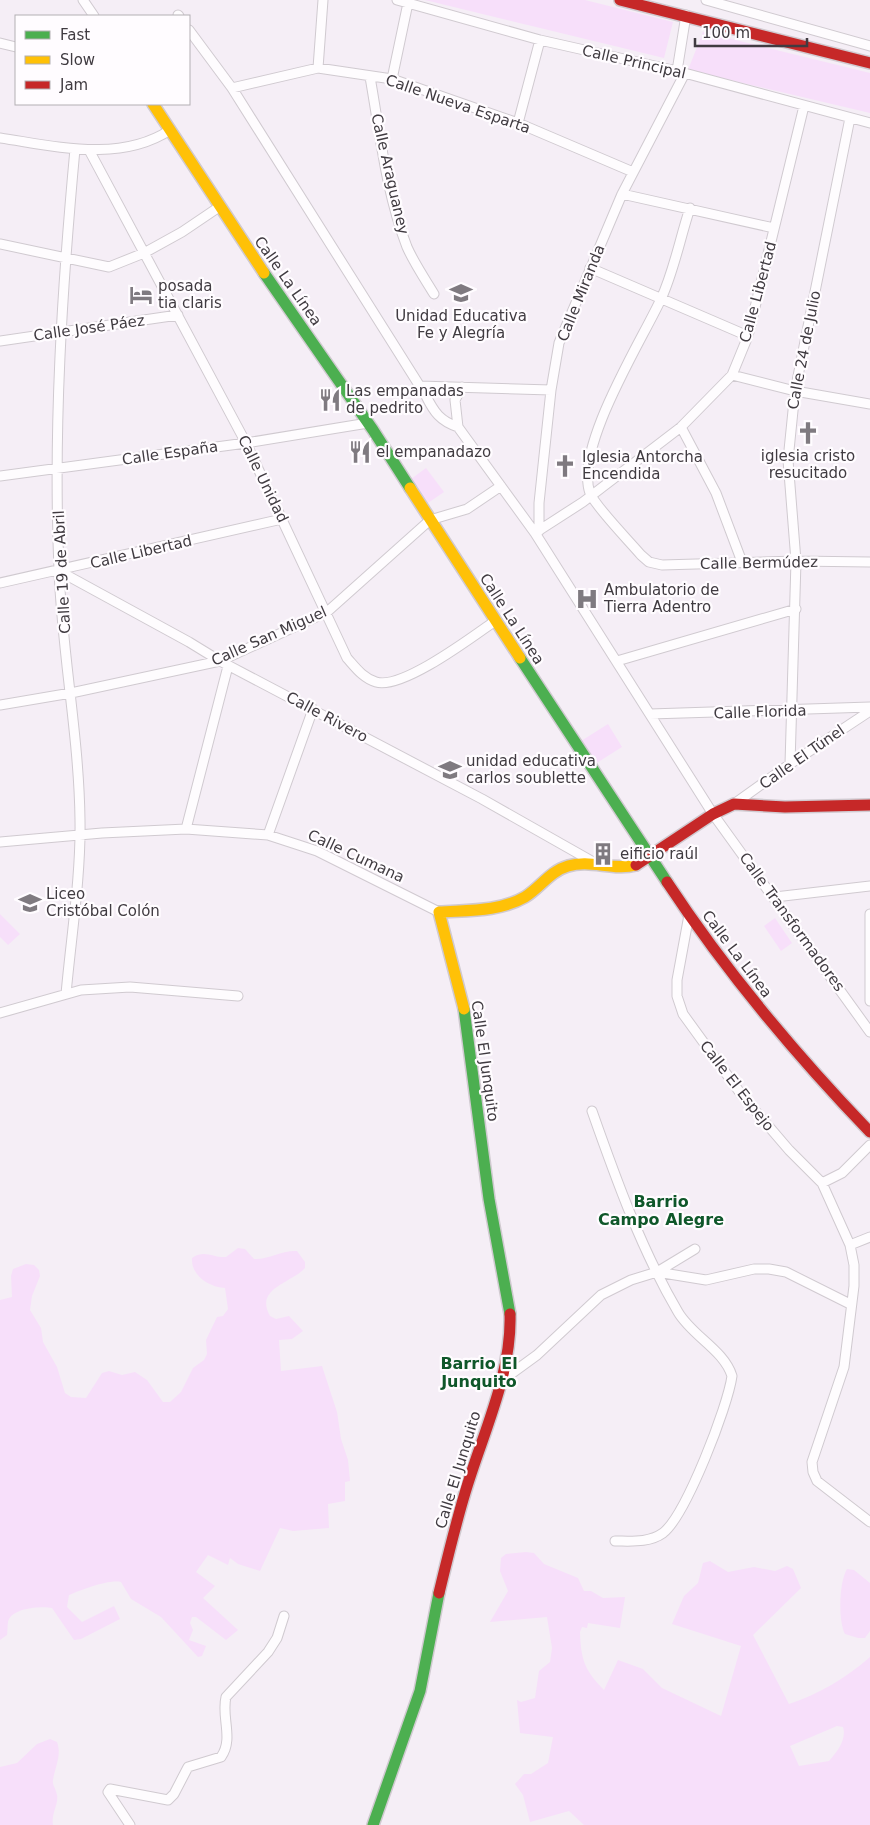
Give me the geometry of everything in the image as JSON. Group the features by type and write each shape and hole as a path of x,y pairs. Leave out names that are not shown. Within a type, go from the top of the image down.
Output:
{"main road":[{"path":"620,0 686,15 870,63"},
{"name":"Calle La Línea","path":"153,105 218,207 368,423 495,621 689,915 737,982 824,1084 870,1132"},
{"path":"439,912 507,905 525,896 563,867 595,864 622,869 635,865 713,814 734,804 785,807 870,805"},
{"name":"Calle El Junquito","path":"373,1825 420,1691 434,1612 464,1495 500,1382 511,1336 510,1305 498,1253 489,1199 466,1017 439,912"}],"street":[{"path":"84,0 93,15"},
{"path":"318,68 323,0"},
{"name":"Calle Principal","path":"397,0 412,2 540,40 681,72 870,123"},
{"path":"706,0 870,46"},
{"path":"392,78 412,2"},
{"name":"Calle Miranda","path":"537,532 551,390 559,343 622,194 681,72 686,15"},
{"path":"190,31 232,88 419,386 433,412 445,423 458,427"},
{"path":"518,123 540,40"},
{"path":"0,43 15,47"},
{"name":"Calle Nueva Esparta","path":"232,88 318,68 370,77 392,78 518,123 632,172"},
{"name":"Calle Araguaney","path":"370,77 395,207 408,248 434,294"},
{"name":"Calle Libertad","path":"537,532 681,427 732,375 748,336 804,106"},
{"name":"Calle 24 de Julio","path":"790,764 790,711 796,609 796,561 788,460 795,391 850,118"},
{"path":"0,138 89,150 141,145 170,130"},
{"name":"Calle 19 de Abril","path":"66,994 80,822 71,693 59,571 57,394 65,257 75,149"},
{"name":"Calle Unidad","path":"89,150 246,443 347,658 363,676 377,682 391,682 412,675 495,621"},
{"path":"622,194 774,228"},
{"path":"0,244 109,267 144,254 182,232 218,207"},
{"path":"590,494 589,462 606,405 662,298 690,208"},
{"path":"590,268 748,336"},
{"name":"Calle José Páez","path":"0,341 178,315"},
{"path":"732,375 795,391 870,404"},
{"path":"419,386 551,390"},
{"path":"462,387 455,400 458,427 537,532 713,814"},
{"name":"Calle España","path":"0,476 246,443 368,423"},
{"path":"681,427 716,493 742,562"},
{"name":"Calle San Miguel","path":"0,705 224,664 327,612 430,520 466,508 501,486"},
{"name":"Calle Bermúdez","path":"590,494 640,555 649,562 662,565 796,561 870,562"},
{"name":"Calle Libertad","path":"0,583 59,571 282,518"},
{"name":"Calle Rivero","path":"59,571 189,642 224,664 482,799 595,864"},
{"path":"617,661 796,609"},
{"path":"186,829 224,664"},
{"path":"268,836 313,709"},
{"name":"Calle Florida","path":"650,714 870,709"},
{"name":"Calle El Túnel","path":"734,804 870,709"},
{"name":"Calle Transformadores","path":"713,814 775,897 870,1032"},
{"name":"Calle Cumana","path":"0,842 78,835 186,829 268,836 317,851 439,912"},
{"path":"775,897 870,886"},
{"path":"854,1007 870,1000 870,914"},
{"name":"Calle El Espejo","path":"689,915 676,980 677,996 683,1014 741,1094 788,1150 822,1183"},
{"path":"0,1013 81,990 130,987 238,996"},
{"path":"592,1111 623,1198 657,1272 687,1326 728,1366 731,1380 704,1464 678,1513 663,1533 643,1542 614,1541"},
{"path":"870,1145 842,1173 822,1183 850,1245 854,1279 844,1367 812,1462 817,1481 870,1522"},
{"path":"850,1245 870,1238"},
{"path":"500,1382 537,1355 601,1295 631,1280 657,1272 696,1249"},
{"path":"657,1272 706,1280 754,1269 769,1269 786,1272 850,1304"},
{"path":"130,1825 108,1792 110,1790 168,1800 174,1794 188,1767 195,1763 221,1757 227,1743 224,1706 226,1697 268,1652 277,1638 284,1616"}],"shaded area":[{"path":"425,0 585,0 673,22 664,58"},
{"path":"703,32 870,73 870,113 688,70"},
{"path":"426,468 444,492 428,503 411,479"},
{"path":"608,724 622,747 595,764 581,741"},
{"path":"0,914 20,934 8,945 0,937"},
{"path":"775,918 792,943 781,951 764,926"},
{"path":"238,1248 245,1249 254,1259 297,1251 305,1262 305,1268 271,1292 267,1299 266,1307 270,1316 276,1319 289,1316 303,1331 292,1339 279,1340 281,1371 322,1366 337,1412 341,1439 348,1460 350,1481 345,1482 345,1501 328,1504 329,1528 293,1531 280,1528 260,1571 238,1564 230,1558 228,1565 208,1555 196,1572 215,1586 203,1598 238,1630 226,1640 196,1617 192,1617 190,1623 193,1630 189,1640 206,1646 202,1656 198,1657 161,1617 131,1599 121,1582 116,1581 69,1595 67,1607 82,1622 114,1606 120,1619 81,1639 74,1640 52,1608 41,1607 22,1610 12,1615 8,1621 7,1635 0,1640 0,1300 12,1297 11,1276 13,1269 26,1264 34,1265 39,1270 40,1276 32,1296 30,1310 41,1328 43,1342 57,1367 65,1393 71,1397 86,1398 102,1373 109,1371 122,1375 135,1372 147,1380 163,1402 170,1402 181,1392 193,1368 204,1360 207,1354 206,1340 217,1317 223,1316 228,1309 225,1288 207,1283 202,1279 194,1270 192,1258 201,1254 226,1257"},
{"path":"534,1553 544,1564 578,1578 584,1591 591,1591 603,1598 625,1597 620,1628 588,1623 587,1628 582,1627 580,1632 581,1650 585,1664 604,1690 618,1660 643,1669 662,1688 721,1716 741,1646 672,1624 684,1596 698,1583 703,1563 710,1561 728,1572 754,1567 775,1571 787,1566 793,1569 801,1588 753,1635 789,1704 832,1685 870,1657 870,1825 584,1825 569,1811 530,1822 523,1795 515,1784 524,1774 531,1774 548,1763 553,1737 520,1733 517,1700 521,1702 535,1698 539,1671 550,1662 552,1648 547,1617 490,1622 508,1591 500,1571 501,1558 506,1554","holes":["837,1726 843,1727 844,1736 842,1741 829,1761 799,1766 790,1746"]},
{"path":"847,1569 854,1570 870,1583 870,1631 865,1638 845,1634 843,1628 840,1611 841,1592"},
{"path":"50,1739 57,1742 59,1752 53,1782 57,1802 53,1825 0,1825 0,1767 17,1763 37,1744"}],"traffic: fast":[{"path":"264,273 373,430 410,488"},
{"path":"520,658 667,882"},
{"path":"464,1009 489,1199 510,1314"},
{"path":"373,1825 420,1691 439,1593"}],"traffic: slow":[{"path":"154,105 264,273"},
{"path":"410,488 520,658"},
{"path":"464,1009 439,912 494,908 515,902 525,897 562,868 576,864 619,867 636,865"}],"traffic: jam":[{"path":"620,0 870,63"},
{"path":"636,865 713,814 734,804 785,807 870,805"},
{"path":"667,882 713,948 763,1012 815,1073 870,1132"},
{"path":"439,1593 461,1505 501,1382 506,1360 510,1314"}],"place":[{"name":"Unidad Educativa Fe y Alegría","path":"461,293"},
{"name":"posada tia claris","path":"141,295"},
{"name":"Las empanadas de pedrito","path":"330,400"},
{"name":"iglesia cristo resucitado","path":"808,433"},
{"name":"el empanadazo","path":"360,452"},
{"name":"Iglesia Antorcha Encendida","path":"565,466"},
{"name":"Ambulatorio de Tierra Adentro","path":"587,599"},
{"name":"unidad educativa carlos soublette","path":"450,770"},
{"name":"eificio raúl","path":"603,854"},
{"name":"Liceo Cristóbal Colón","path":"30,903"}],"district":[{"name":"Barrio Campo Alegre","path":"661,1210"},
{"name":"Barrio El Junquito","path":"479,1372"}]}
